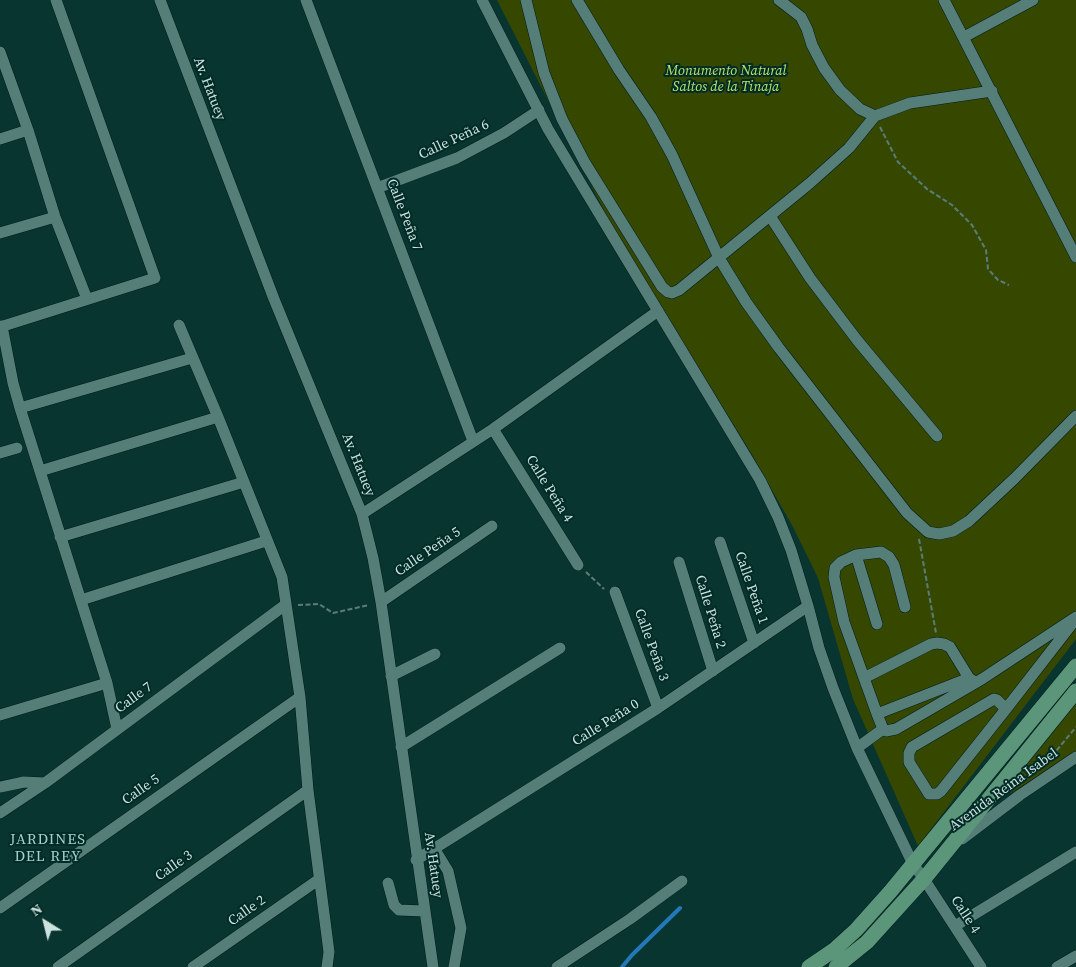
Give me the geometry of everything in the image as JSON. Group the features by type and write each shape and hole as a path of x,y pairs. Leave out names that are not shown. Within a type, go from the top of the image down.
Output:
{"main road":[{"path":"809,967 834,950 856,930 913,864 1076,666"},
{"path":"836,967 867,942 924,879 1076,691"}],"street":[{"path":"56,0 155,278 1,326 13,384 107,683 117,729"},
{"name":"Av. Hatuey","path":"160,0 274,299 362,514 381,602 416,860 433,967"},
{"name":"Calle Peña 7","path":"306,0 474,442"},
{"name":"Calle 4","path":"482,0 548,129 760,480 778,517 808,606 821,656 857,748 913,864 981,967"},
{"path":"526,0 544,73 562,119 585,163 662,287 672,293 679,290 810,183 848,148 875,116 910,103 992,91"},
{"path":"578,0 619,70 651,117 672,155 719,258 746,302 779,348 916,522 928,532 938,534 953,531 969,521 1015,478 1076,416"},
{"path":"780,0 801,17 824,68 840,90 860,109 875,116"},
{"path":"944,0 1076,257"},
{"path":"964,37 1033,0"},
{"path":"1,58 28,130 55,218 87,299"},
{"name":"Calle Peña 6","path":"377,188 456,158 504,133 539,110"},
{"path":"0,139 28,130"},
{"path":"770,216 816,286 937,436"},
{"path":"0,233 55,218"},
{"path":"362,514 493,429 658,311"},
{"path":"179,325 282,577 300,697 318,880 329,952 327,967"},
{"path":"20,408 192,358"},
{"path":"40,471 218,417"},
{"name":"Calle Peña 4","path":"493,429 578,565"},
{"path":"0,453 17,448"},
{"path":"60,537 244,482"},
{"name":"Calle Peña 5","path":"381,602 492,526"},
{"path":"81,600 266,541"},
{"name":"Calle Peña 1","path":"720,542 754,643"},
{"path":"883,729 844,622 834,576 835,568 841,562 856,555 881,552 889,557 894,565 905,607"},
{"path":"856,555 877,624"},
{"name":"Calle Peña 2","path":"679,562 713,671"},
{"name":"Calle Peña 3","path":"615,592 658,708"},
{"name":"Calle 7","path":"0,813 45,783 285,605"},
{"name":"Calle Peña 0","path":"416,860 658,708 808,606"},
{"path":"877,714 972,680 982,679 1076,618"},
{"path":"1006,708 994,699 912,747 909,753 909,762 929,794 937,794 941,791 1006,708 1076,618"},
{"path":"864,678 931,644 937,643 944,644 950,648 972,680"},
{"path":"401,747 560,648"},
{"path":"391,676 435,654"},
{"path":"857,748 883,729 892,731 896,729 972,680"},
{"path":"0,715 107,683"},
{"name":"Calle 5","path":"0,908 300,697"},
{"name":"Avenida Reina Isabel","path":"949,849 1020,794 1076,757"},
{"path":"0,787 24,782 45,783"},
{"name":"Calle 3","path":"58,967 308,790"},
{"path":"434,848 448,871 461,928 454,967"},
{"path":"955,926 1076,852"},
{"name":"Calle 2","path":"193,967 318,880"},
{"path":"557,967 630,919 682,880"},
{"path":"388,883 394,905 400,910 424,911"},
{"path":"1057,967 1076,956"}],"path":[{"path":"875,116 898,162 927,189 952,205 972,225 986,250 988,269 998,280 1009,285"},
{"path":"916,522 937,643"},
{"path":"578,565 609,593 615,592"},
{"path":"285,605 319,604 333,613 381,602"},
{"path":"1045,764 1076,727"}],"green space":[{"name":"Monumento Natural Saltos de la Tinaja","path":"497,0 1076,0 1076,639 918,846 853,699 818,578 793,527 751,453 613,228"},
{"path":"1076,704 1076,751 1011,793 1009,787"}],"waterway":[{"path":"622,967 680,908"}],"district":[{"name":"JARDINES DEL REY","path":"48,848"}]}
